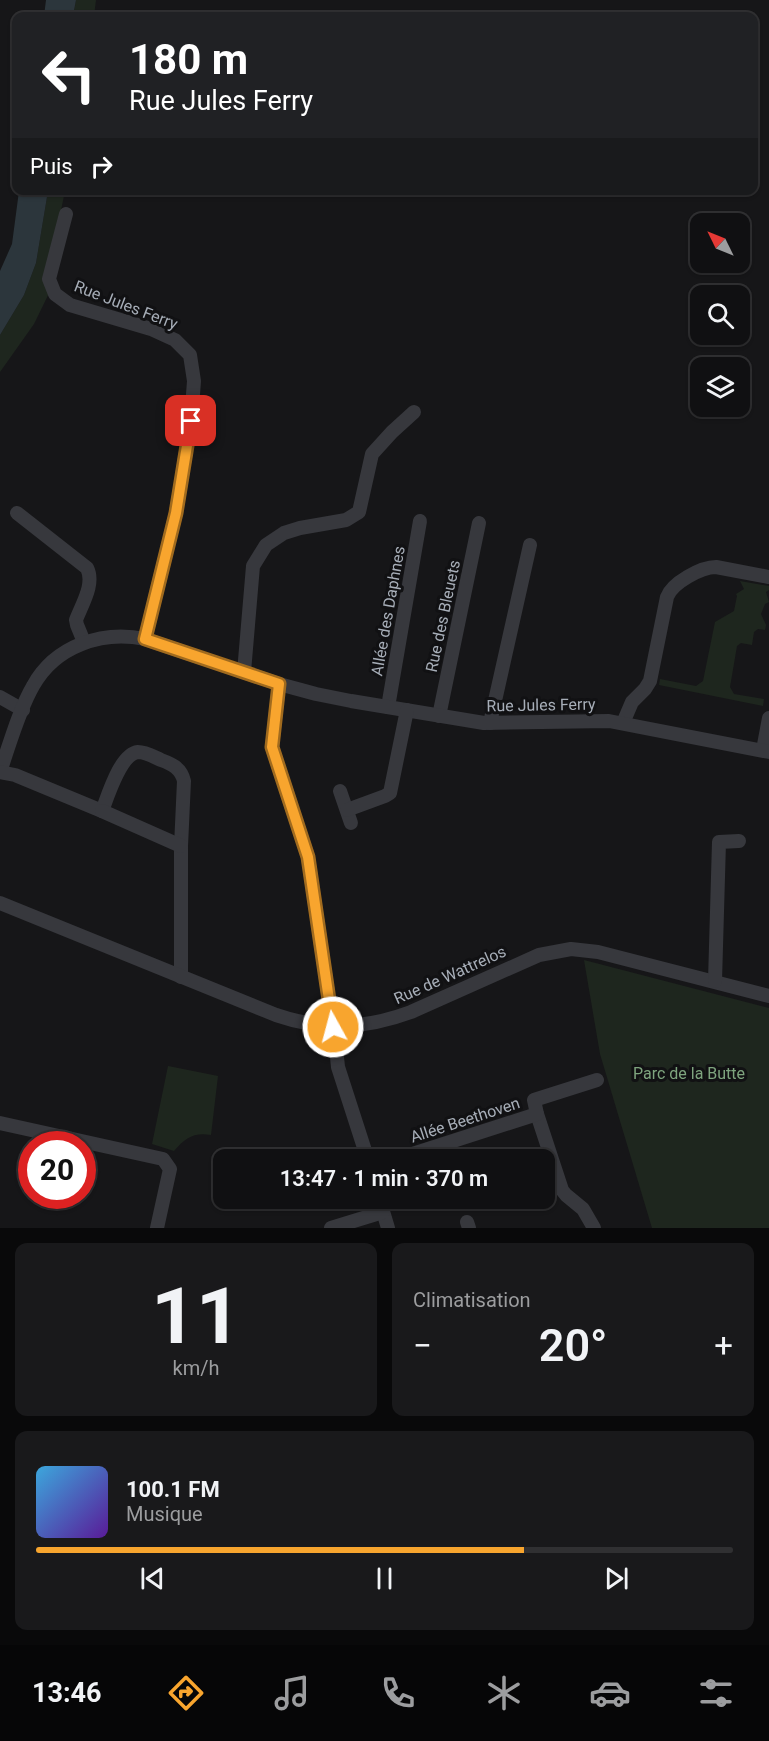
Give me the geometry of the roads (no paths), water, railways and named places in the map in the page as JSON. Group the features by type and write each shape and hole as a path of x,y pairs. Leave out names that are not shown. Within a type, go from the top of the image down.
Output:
{"street":[{"name":"Rue Jules Ferry","path":"66,214 49,279 56,294 70,305 175,340 190,355 194,381 191,421 178,502 145,639"},
{"path":"244,672 254,566 266,545 284,532 346,520 359,512 372,454 414,412"},
{"path":"17,513 87,568 90,583 76,620 84,642"},
{"name":"Allée des Daphnes","path":"388,707 420,521"},
{"name":"Rue des Bleuets","path":"439,716 479,523"},
{"path":"490,723 530,545"},
{"path":"623,723 632,702 650,681 667,597 671,588 707,568 716,567 769,577"},
{"name":"Rue Jules Ferry","path":"0,772 22,710 33,684 41,674 62,654 84,642 121,636 145,639 279,684 316,694 388,707 490,723 609,721 766,751"},
{"path":"279,684 272,747 308,857 336,1027 338,1066 364,1149"},
{"path":"0,697 22,710"},
{"path":"340,791 349,816 390,793 407,710"},
{"path":"766,751 769,718"},
{"path":"102,811 121,766 130,755 137,752 144,753 170,764 182,774 184,781 181,846 181,977"},
{"path":"0,772 15,775 181,846"},
{"path":"715,981 719,842 739,841"},
{"name":"Rue de Wattrelos","path":"0,903 283,1018 310,1025 336,1027 364,1025 403,1015 529,959 561,949 584,949 598,952 769,996"},
{"name":"Allée Beethoven","path":"428,1149 537,1114 534,1100 597,1080"},
{"path":"537,1114 562,1190 583,1209 594,1228"},
{"path":"0,1123 162,1159 170,1169 157,1228"},
{"path":"331,1228 372,1209"},
{"path":"382,1209 388,1228"}],"park label":[{"name":"Parc de la Butte","path":"689,1073"}]}
